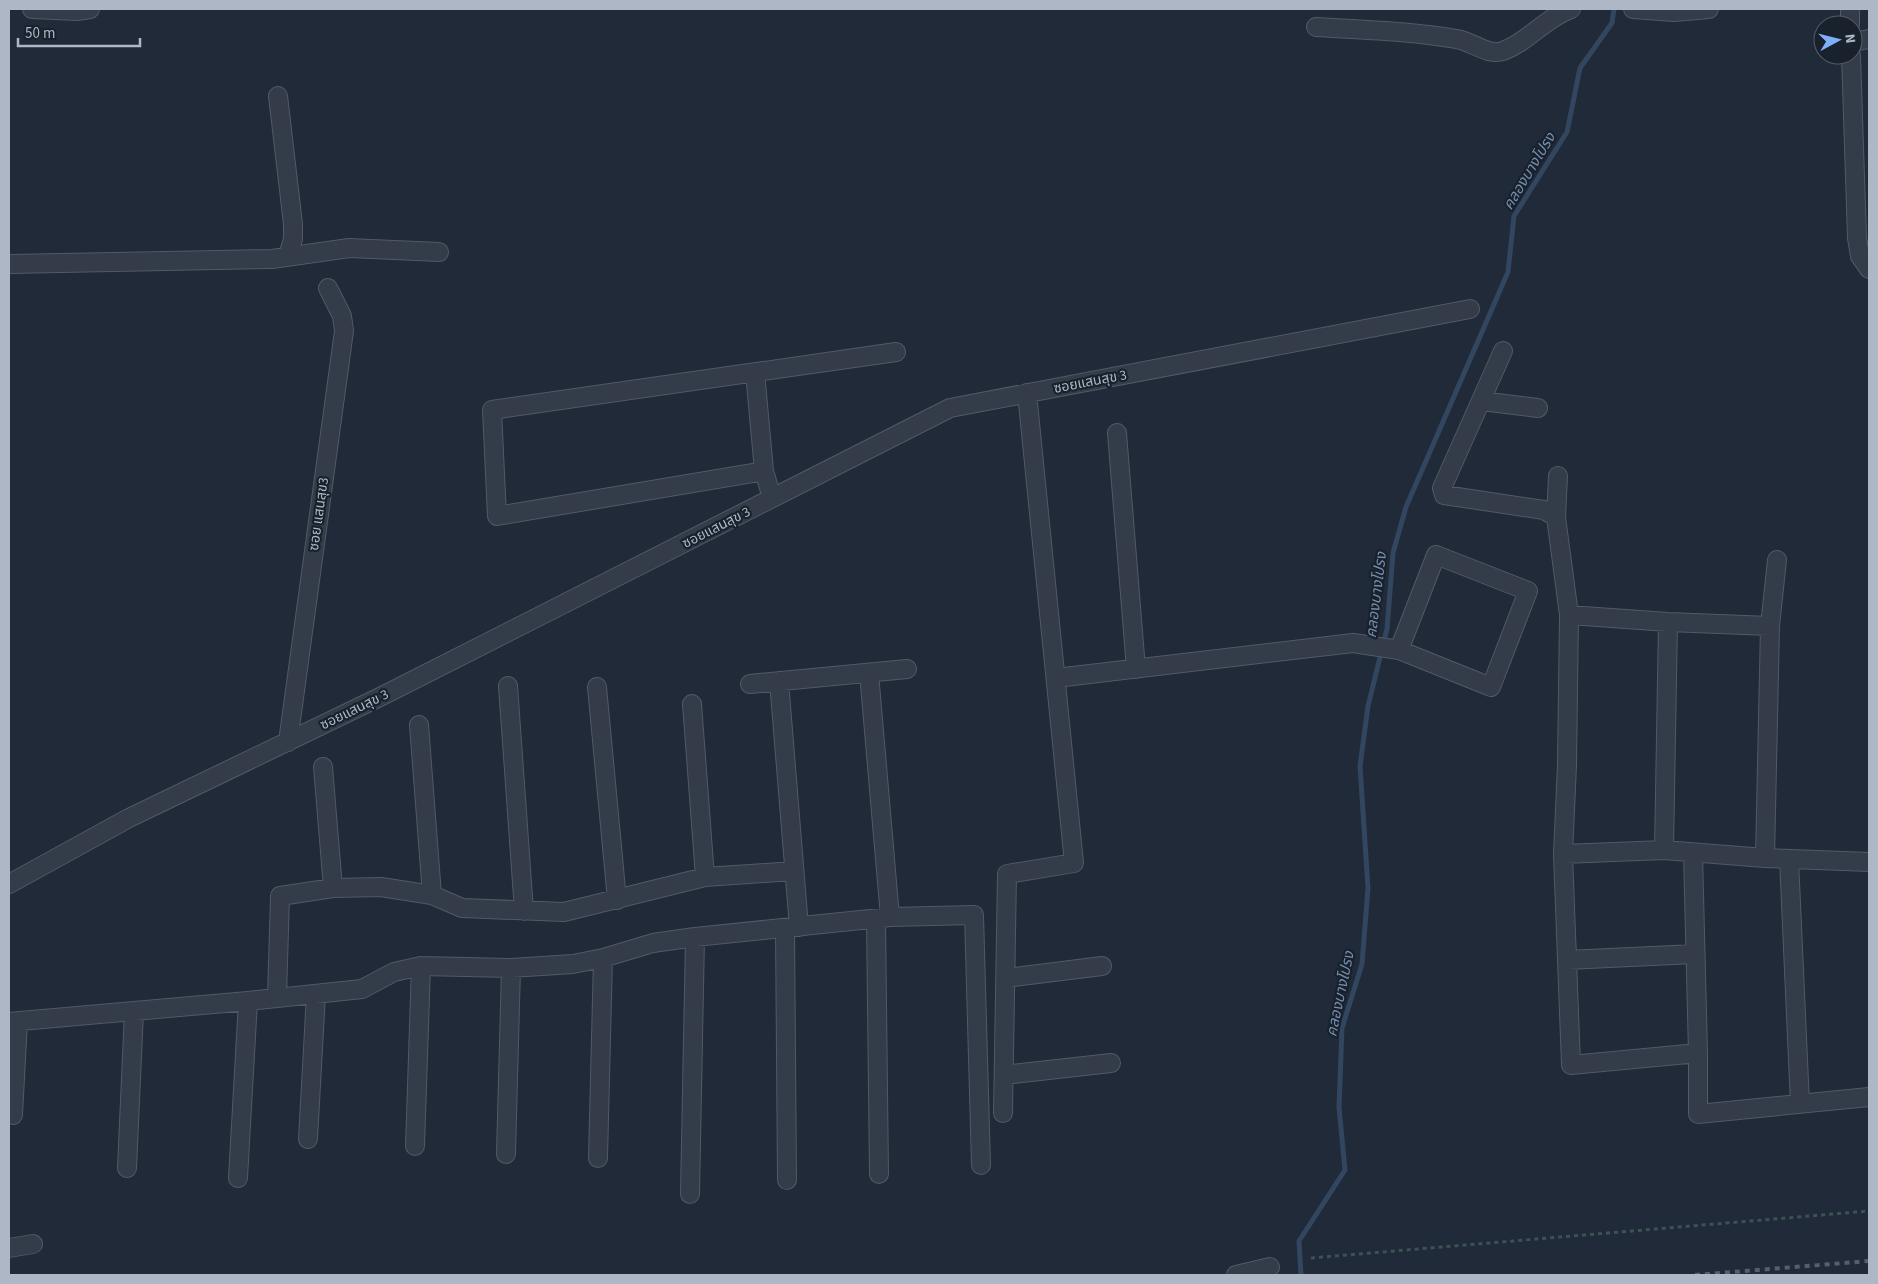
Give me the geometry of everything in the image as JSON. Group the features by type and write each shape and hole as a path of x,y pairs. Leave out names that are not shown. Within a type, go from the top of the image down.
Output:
{"street":[{"path":"32,9 81,10"},
{"path":"1316,28 1421,33 1465,40 1493,52 1511,47 1549,20 1570,9"},
{"path":"1633,9 1674,12 1709,9"},
{"path":"1852,65 1861,142 1856,238 1860,256 1869,269"},
{"path":"278,96 293,224 293,239 288,256"},
{"path":"9,264 272,258 349,248 439,252"},
{"name":"ซอย แสนสุข3","path":"288,742 344,331 342,316 328,288"},
{"name":"ซอยแสนสุข 3","path":"9,884 129,818 380,697 950,408 1470,309"},
{"path":"1503,351 1442,488 1444,495 1544,510 1556,517"},
{"path":"764,471 497,516 492,410 896,352"},
{"path":"755,372 764,471 772,498"},
{"path":"1004,1113 1007,874 1074,863 1027,394"},
{"path":"1481,401 1538,408"},
{"path":"1117,433 1136,669"},
{"path":"1558,476 1556,517 1569,615 1567,765 1563,854 1572,1065 1698,1053"},
{"path":"1056,678 1353,644 1396,650 1491,687 1528,591 1436,555 1396,650"},
{"path":"1765,858 1770,626 1777,560"},
{"path":"1569,615 1668,622 1770,626"},
{"path":"1664,850 1668,622"},
{"path":"750,684 907,669"},
{"path":"869,673 883,918 879,1174"},
{"path":"779,681 794,871 787,1180"},
{"path":"508,686 524,911"},
{"path":"597,687 618,900"},
{"path":"692,704 705,877"},
{"path":"419,725 432,895"},
{"path":"323,767 333,888"},
{"path":"1563,854 1664,850 1765,858 1869,862"},
{"path":"1693,853 1698,1114 1869,1097"},
{"path":"1789,859 1800,1104"},
{"path":"277,997 280,896 333,888 381,887 432,895 462,908 564,912 705,877 794,871"},
{"path":"14,1115 13,1021 248,1001 362,989 394,972 421,966 511,968 573,964 603,958 653,943 695,937 883,918 974,914 980,1164"},
{"path":"690,1194 695,937"},
{"path":"1567,960 1696,954"},
{"path":"598,1158 603,958"},
{"path":"415,1146 421,966"},
{"path":"1006,978 1102,966"},
{"path":"506,1154 511,968"},
{"path":"308,1139 316,994"},
{"path":"238,1178 248,1001"},
{"path":"127,1168 134,1011"},
{"path":"1004,1075 1111,1063"},
{"path":"9,1248 33,1244"},
{"path":"1236,1275 1270,1267"}],"path":[{"path":"1311,1258 1869,1211"}],"waterway":[{"name":"คลองบางโปรง","path":"1301,1275 1299,1241 1345,1170 1339,1107 1342,1028 1362,964 1368,888 1360,766 1368,706 1387,629 1393,553 1406,507 1508,272 1514,216 1567,132 1580,68 1612,23 1614,9"}],"railway":[{"path":"1695,1275 1869,1261"}]}
